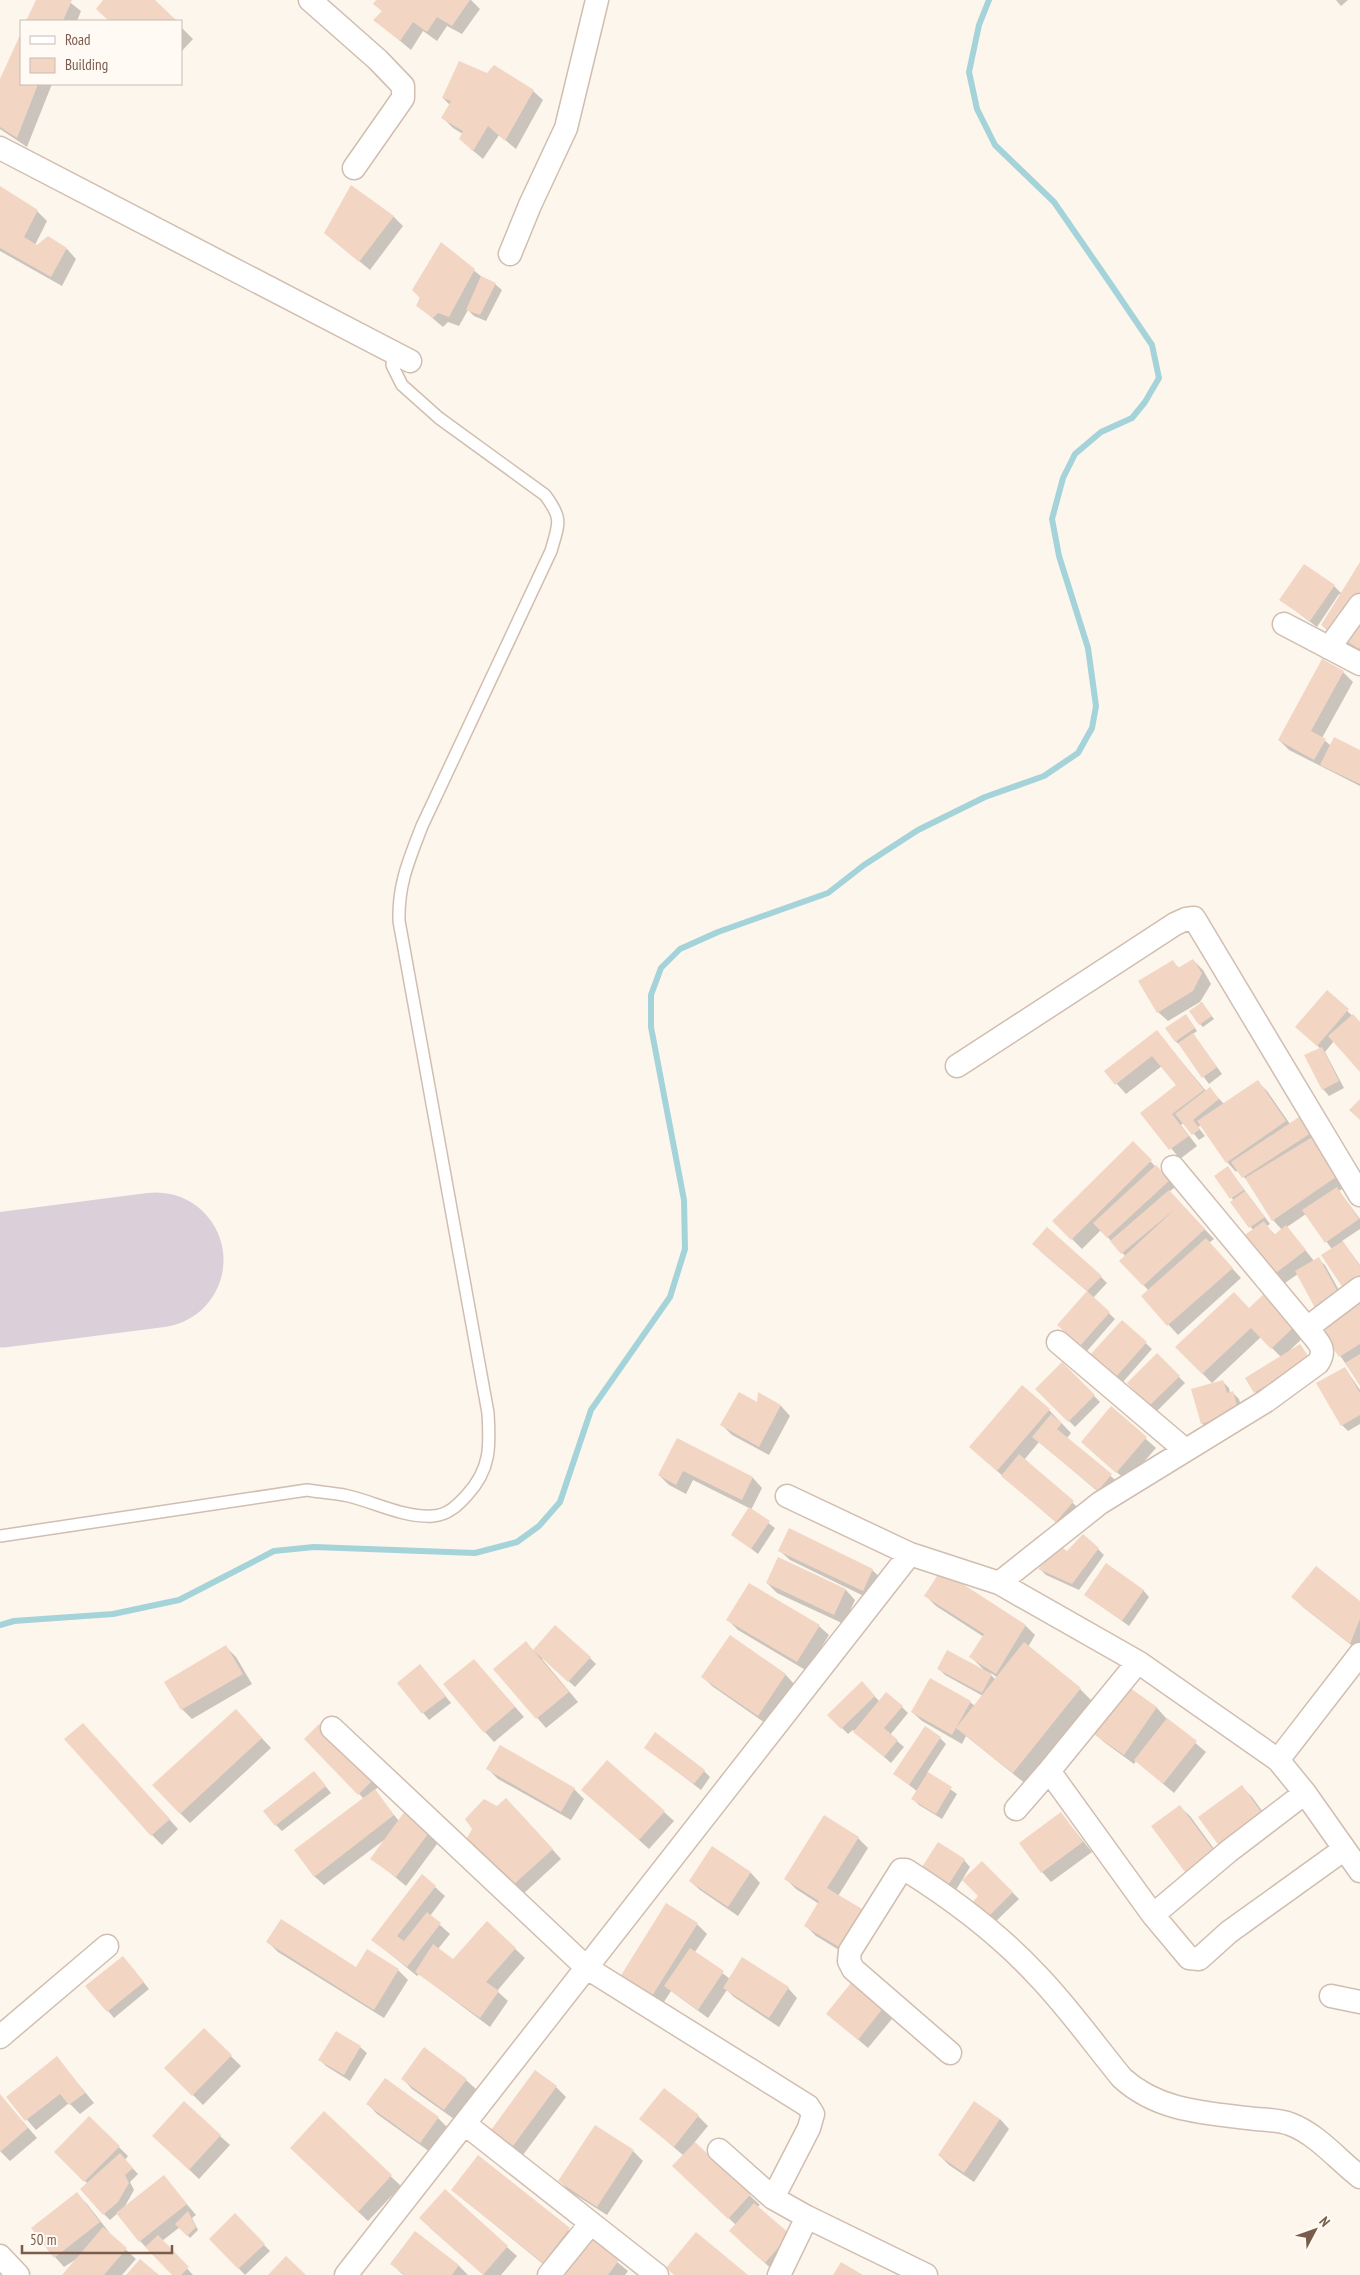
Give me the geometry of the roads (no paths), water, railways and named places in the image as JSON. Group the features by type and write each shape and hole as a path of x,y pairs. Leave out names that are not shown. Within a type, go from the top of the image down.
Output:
{"street":[{"path":"310,0 378,60 403,86 403,98 354,168"},
{"path":"510,254 530,205 566,128 597,0"},
{"path":"0,148 402,357"},
{"path":"1329,648 1360,605"},
{"path":"1284,624 1360,664"},
{"path":"957,1066 1175,924 1194,918 1360,1195"},
{"path":"999,1583 1100,1503 1184,1449 1266,1401 1318,1363 1323,1356 1323,1349 1307,1328 1173,1167"},
{"path":"1307,1328 1360,1288"},
{"path":"1058,1342 1184,1449"},
{"path":"787,1496 910,1554 999,1583 1138,1662 1278,1760 1305,1793 1343,1850 1360,1871"},
{"path":"346,2275 910,1554"},
{"path":"1278,1760 1360,1654"},
{"path":"1016,1809 1138,1662"},
{"path":"332,1728 587,1968 808,2106 813,2114 809,2128 773,2198"},
{"path":"1049,1771 1153,1915 1189,1958 1199,1959 1229,1932 1343,1850"},
{"path":"1153,1915 1229,1851 1305,1793"},
{"path":"950,2054 853,1969 849,1960 850,1951 901,1870 906,1870 950,1898 993,1933 1038,1976 1122,2078 1132,2087 1158,2102 1187,2110 1289,2123 1331,2150 1360,2178"},
{"path":"0,2037 107,1946"},
{"path":"1331,1996 1360,2002"},
{"path":"465,2124 657,2275"},
{"path":"719,2150 773,2198 807,2217 926,2275"},
{"path":"779,2275 807,2217"},
{"path":"549,2275 591,2223"},
{"path":"0,2256 18,2275"}],"lane":[{"path":"0,1536 307,1490 344,1495 417,1515 435,1516 454,1509 475,1487 487,1465 490,1441 488,1413 399,921 398,898 404,874 422,826 551,551 559,524 556,509 545,495 439,418 402,385 392,365 402,357"}],"waterway":[{"path":"0,1625 14,1621 113,1614 179,1600 274,1551 314,1547 475,1553 517,1542 539,1526 560,1502 591,1410 670,1297 685,1249 684,1200 651,1027 651,995 661,968 680,949 718,932 828,893 864,865 918,830 985,797 1044,776 1078,753 1092,728 1096,706 1088,648 1059,556 1052,519 1063,478 1075,454 1101,432 1132,418 1145,402 1159,378 1152,345 1054,202 995,145 977,109 969,72 979,25 989,0"}]}
